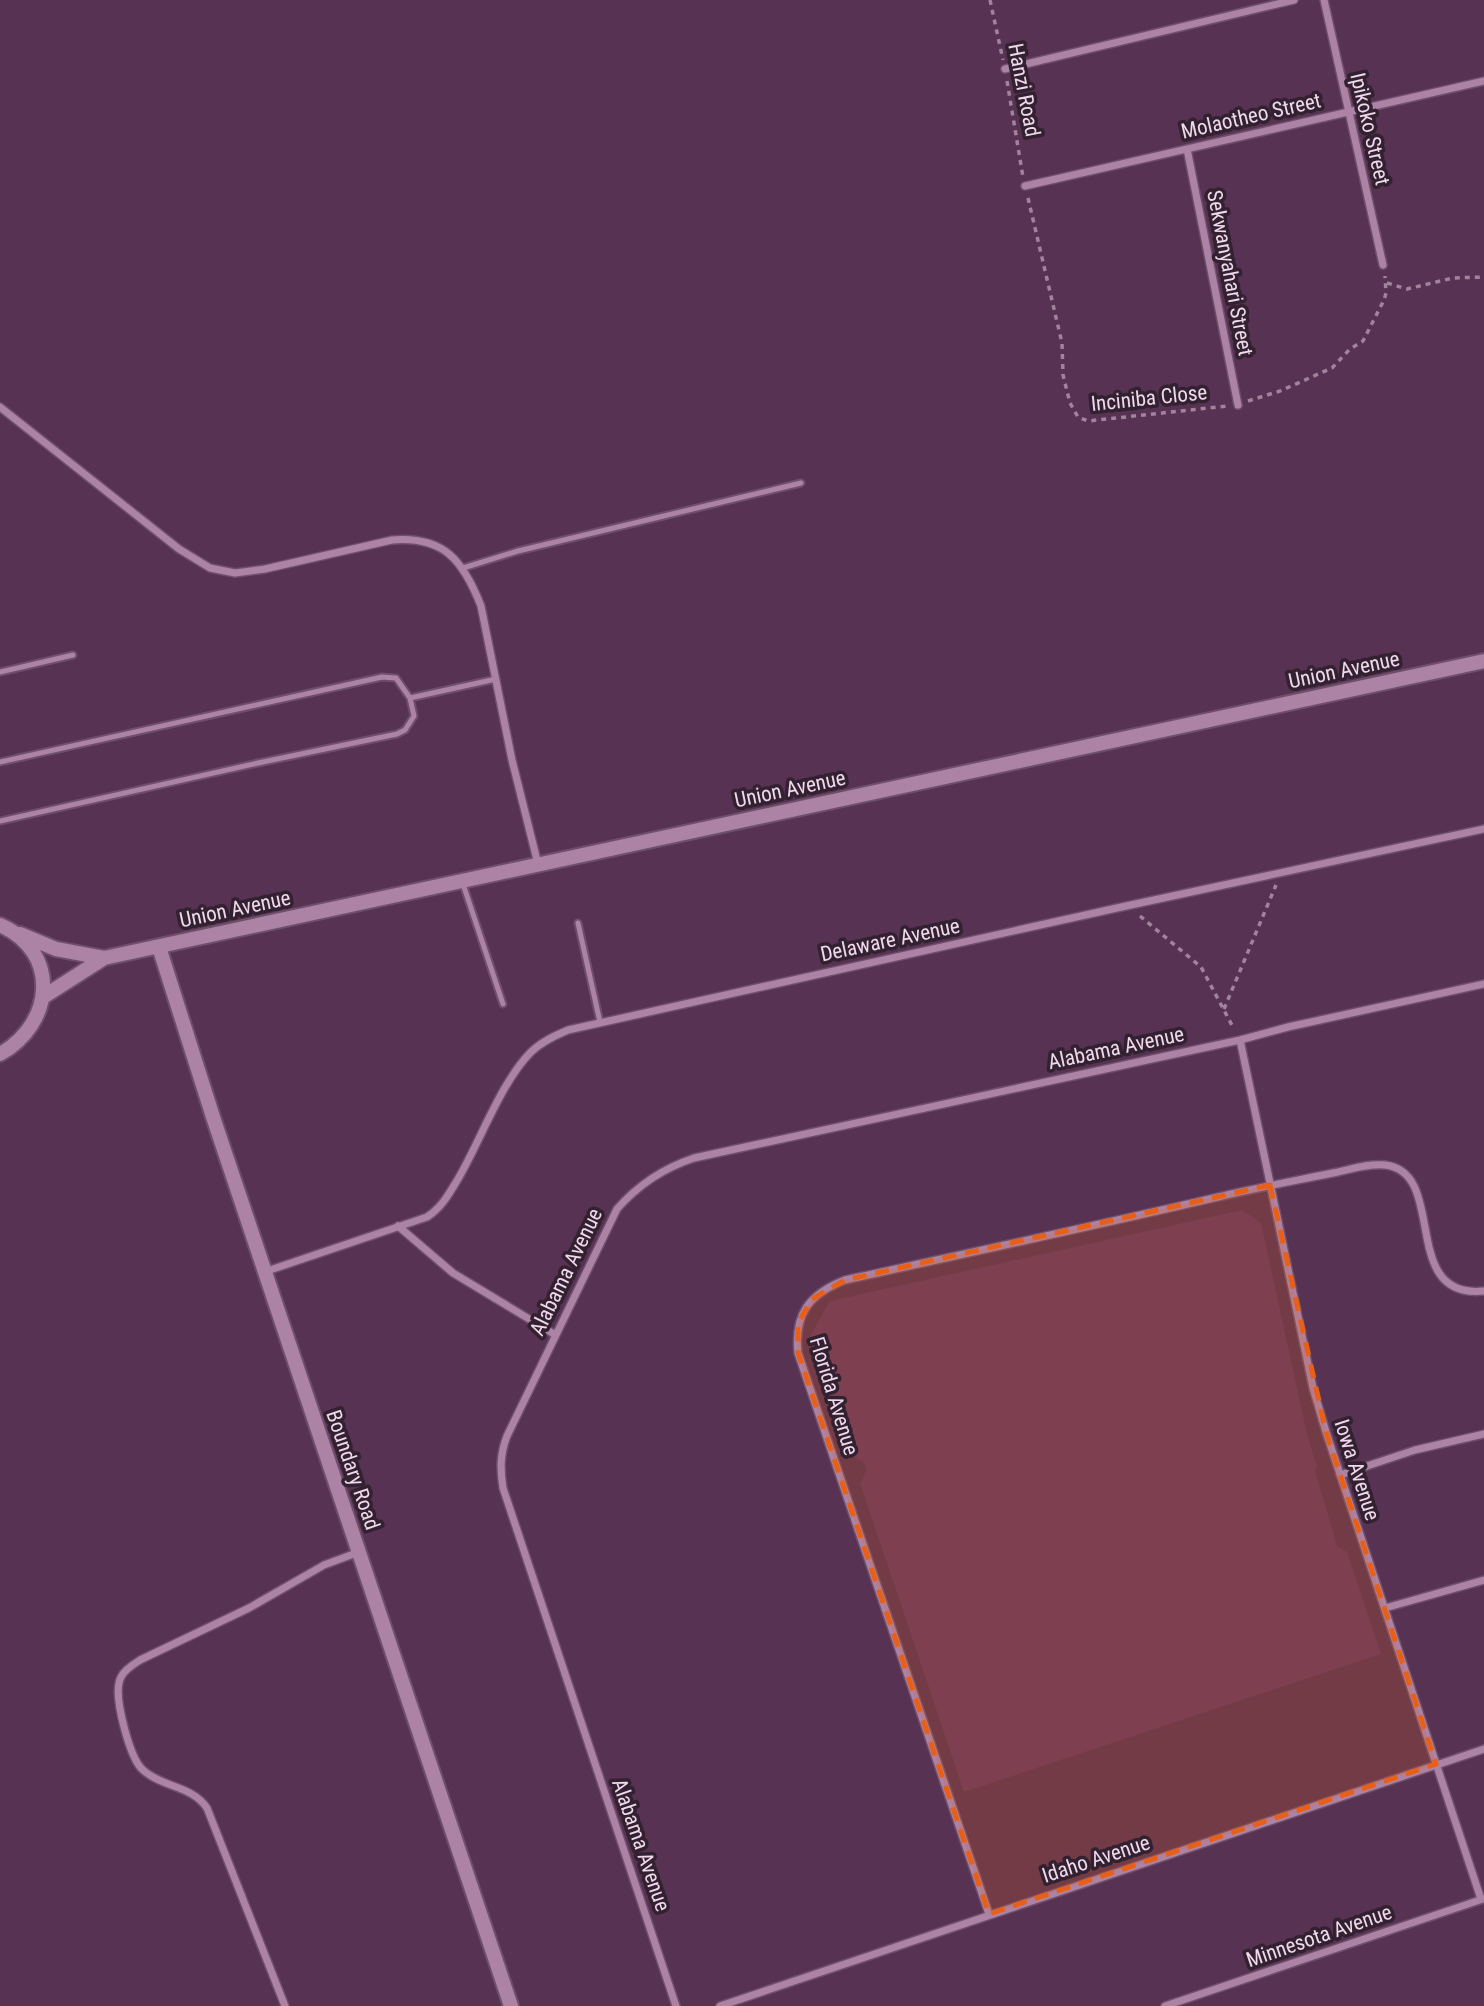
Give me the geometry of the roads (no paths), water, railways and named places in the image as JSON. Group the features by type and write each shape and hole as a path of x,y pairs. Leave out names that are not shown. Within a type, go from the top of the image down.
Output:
{"street":[{"path":"1005,69 1294,0"},
{"name":"Ipikoko Street","path":"1324,0 1383,265"},
{"name":"Molaotheo Street","path":"1025,186 1484,81"},
{"name":"Sekwanyahari Street","path":"1187,149 1238,405"},
{"path":"0,407 179,549 210,568 222,572 250,572 392,540 413,538 429,542 443,550 463,568 481,606 512,760 538,864"},
{"name":"Union Avenue","path":"43,997 104,958 1484,661"},
{"name":"Delaware Avenue","path":"264,1272 427,1217 444,1202 509,1081 533,1050 555,1035 600,1022 1484,829"},
{"path":"0,1054 22,1040 36,1021 43,997 43,978 37,960 27,943 6,928"},
{"name":"Union Avenue","path":"6,928 56,949 104,958"},
{"name":"Boundary Road","path":"159,947 264,1272 511,2006"},
{"name":"Alabama Avenue","path":"676,2006 503,1488 500,1464 502,1449 554,1334 617,1209 646,1182 679,1163 694,1158 1115,1065 1240,1041 1288,1027 1484,984"},
{"name":"Iowa Avenue","path":"1240,1041 1313,1388 1482,1899"},
{"name":"Florida Avenue","path":"989,1914 799,1353 796,1335 798,1323 812,1299 826,1287 845,1280 1270,1185 1374,1165 1396,1168 1410,1178 1433,1260 1441,1278 1455,1288 1484,1291"},
{"path":"398,1226 453,1273 554,1334"},
{"path":"1340,1475 1415,1450 1484,1434"},
{"path":"285,2006 207,1808 192,1793 149,1775 134,1760 120,1703 119,1683 130,1667 140,1660 249,1608 324,1565 359,1552"},
{"path":"1385,1608 1484,1580"},
{"name":"Idaho Avenue","path":"720,2006 1484,1749"},
{"name":"Minnesota Avenue","path":"1165,2006 1482,1899"}],"lane":[{"path":"463,568 518,551 801,483"},
{"path":"0,672 73,655"},
{"path":"0,762 382,677 396,678 410,698 414,716 407,728 397,734 0,821"},
{"path":"410,698 496,679"},
{"path":"462,881 503,1004"},
{"path":"578,923 600,1022"}]}
